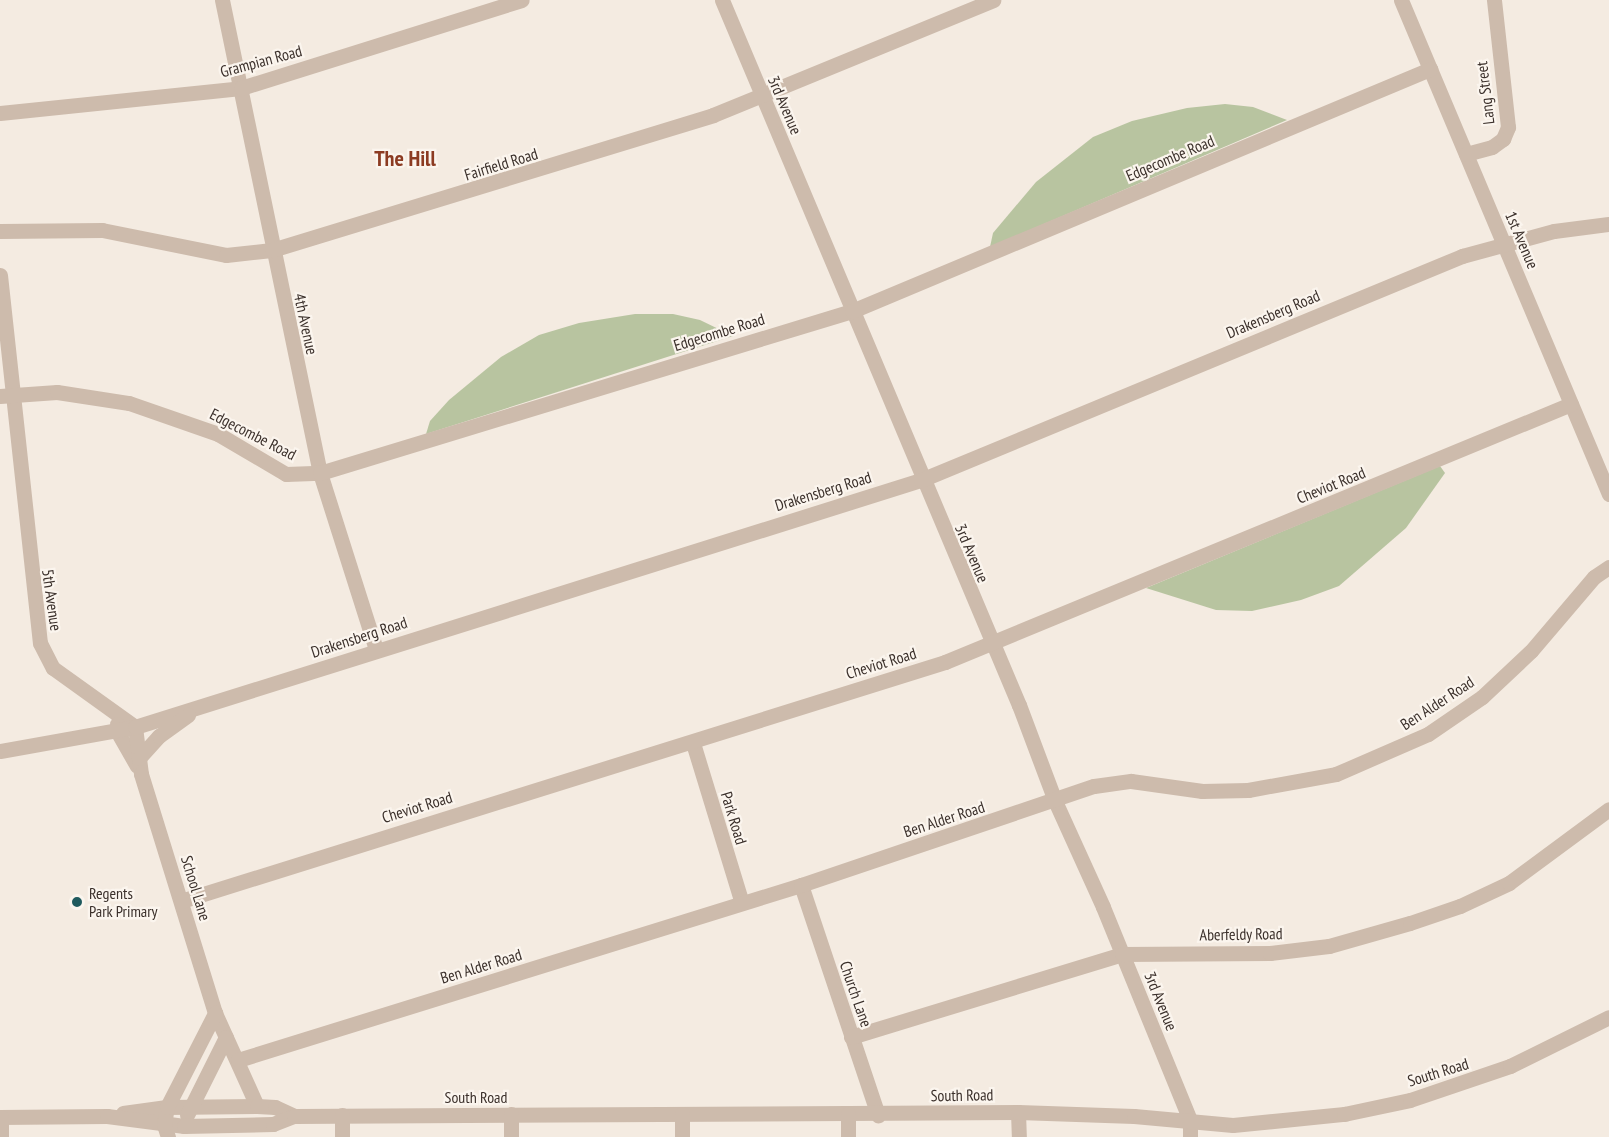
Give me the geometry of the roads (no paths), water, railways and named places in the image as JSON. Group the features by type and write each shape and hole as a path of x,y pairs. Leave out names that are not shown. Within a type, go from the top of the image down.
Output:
{"street":[{"name":"4th Avenue","path":"222,0 320,473 376,650"},
{"name":"Grampian Road","path":"0,112 241,88 522,0"},
{"name":"3rd Avenue","path":"722,0 1190,1120"},
{"name":"Fairfield Road","path":"0,231 102,230 226,255 272,250 604,151 763,98 993,0"},
{"name":"1st Avenue","path":"1401,0 1609,494"},
{"name":"Lang Street","path":"1466,154 1492,147 1503,139 1508,127 1494,0"},
{"name":"Edgecombe Road","path":"6,395 89,394 129,403 218,434 286,474 320,473 852,310 1430,69"},
{"name":"Drakensberg Road","path":"0,751 135,727 921,480 1404,279 1504,243 1609,224"},
{"name":"5th Avenue","path":"0,275 6,395 43,653 53,668 135,727"},
{"name":"Cheviot Road","path":"181,901 693,743 992,645 1571,404"},
{"name":"Ben Alder Road","path":"238,1060 801,885 1113,782 1202,791 1248,790 1336,774 1373,761 1428,734 1482,697 1531,651 1593,577 1609,567"},
{"path":"139,758 159,736 202,705"},
{"path":"117,715 117,731"},
{"name":"School Lane","path":"135,727 141,774 215,1013 257,1106"},
{"name":"School Lane","path":"117,731 141,774"},
{"name":"Park Road","path":"693,743 742,903"},
{"name":"Aberfeldy Road","path":"851,1037 1122,954 1270,953 1361,938 1460,906 1509,883 1609,809"},
{"name":"Church Lane","path":"801,885 878,1114"},
{"path":"166,1131 167,1107 215,1013"},
{"name":"South Road","path":"107,1116 166,1131 180,1132 273,1124 294,1116 342,1115 1018,1112 1190,1120 1207,1124 1299,1120 1410,1100 1510,1066 1609,1017"},
{"path":"180,1132 189,1107 226,1037"},
{"name":"South Road","path":"0,1117 107,1116 167,1107 257,1106 275,1107 294,1116"},
{"path":"1018,1112 1018,1137"},
{"path":"511,1114 511,1137"},
{"path":"682,1114 682,1137"},
{"path":"848,1114 848,1137"},
{"path":"342,1115 342,1137"},
{"path":"0,1117 1,1137"},
{"path":"1190,1120 1190,1137"},
{"path":"1207,1124 1224,1137"}],"place":[{"name":"Regents Park Primary","path":"77,902"}],"district":[{"name":"The Hill","path":"405,159"}]}
